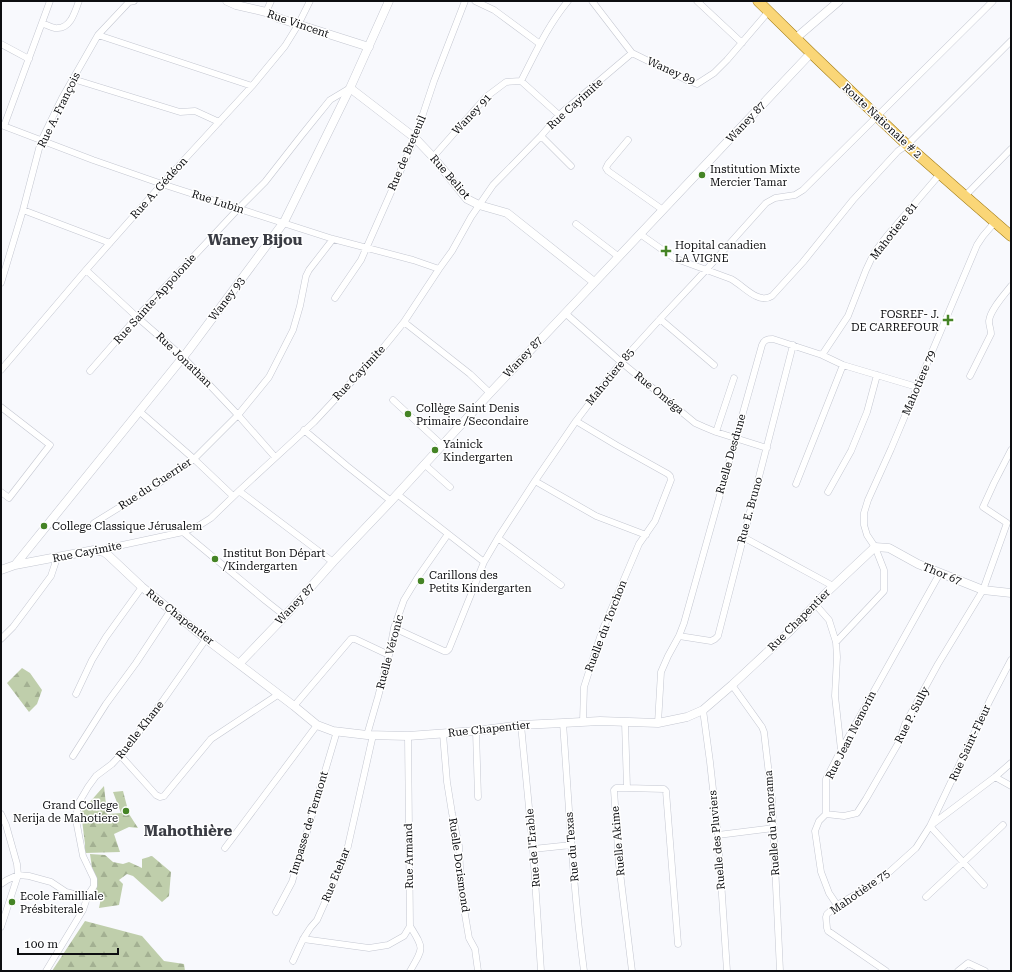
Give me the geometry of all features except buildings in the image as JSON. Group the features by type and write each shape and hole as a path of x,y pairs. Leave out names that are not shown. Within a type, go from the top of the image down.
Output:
{"main road":[{"name":"Route Nationale # 2","path":"758,1 907,144 1011,236"}],"street":[{"path":"2,126 50,1"},
{"path":"42,23 57,29 65,26 73,17 79,1"},
{"name":"Rue A. François","path":"1,283 23,210 41,141 62,98 98,35 129,2 134,1"},
{"name":"Rue Vincent","path":"227,1 236,5 266,12 298,25 369,47"},
{"path":"266,12 271,1"},
{"name":"Rue A. Gédéon","path":"1,370 162,184 252,86 285,46 310,1"},
{"name":"Waney 93","path":"15,565 183,357 284,222 350,88 389,1"},
{"name":"Rue de Breteuil","path":"335,298 361,260 415,138 434,81 465,1"},
{"path":"475,1 494,10 540,44"},
{"path":"559,115 521,81 540,44 558,14 568,1"},
{"name":"Waney 89","path":"592,1 632,54 689,82 697,84 714,73 727,60 769,11"},
{"path":"697,1 742,43"},
{"path":"796,38 840,1"},
{"name":"Mahotiere 85","path":"394,628 444,651 449,649 484,562 498,538 576,421 621,362 766,203 775,198 799,193 993,1"},
{"path":"98,35 252,86"},
{"path":"640,234 674,258 738,282 754,296 759,298 768,298 772,296 803,262 853,200 898,152 1011,41"},
{"path":"1,44 29,59"},
{"name":"Waney 87","path":"239,664 285,616 490,392 811,53"},
{"name":"Rue Cayimite","path":"1,570 15,565 99,550 183,532 200,525 211,518 314,422 383,348 404,322 452,251 471,217 493,185 541,136 559,115 632,54"},
{"path":"73,79 180,112 195,111 219,122"},
{"name":"Waney 91","path":"433,157 486,97 506,82 521,81"},
{"name":"Rue Beliot","path":"350,88 415,138 433,157 467,199 479,205 507,213 594,282"},
{"name":"Rue Sainte-Appolonie","path":"90,371 238,209 265,182 330,100 350,88"},
{"name":"Rue Lubin","path":"2,126 93,160 238,209 284,222 333,239 413,260 439,269"},
{"path":"541,136 571,166"},
{"path":"628,140 606,168 608,171 663,210"},
{"path":"965,196 1011,149"},
{"name":"Mahotiere 81","path":"822,355 848,316 874,253 940,174"},
{"path":"23,210 110,243"},
{"name":"Mahotiere 79","path":"836,642 884,591 884,570 875,547 866,534 864,513 868,500 918,387 977,245 995,222"},
{"path":"576,224 619,257"},
{"name":"Rue du Guerrier","path":"94,523 167,478 194,459 238,415 269,377 293,330 306,276 333,239"},
{"name":"Rue Jonathan","path":"86,270 183,357 238,415 275,457"},
{"path":"970,376 991,334 989,324 992,312 1011,286"},
{"name":"Rue Oméga","path":"564,313 695,423 716,432 767,448"},
{"path":"660,319 714,365"},
{"path":"404,322 470,374 490,392"},
{"name":"Ruelle Desdune","path":"658,723 661,672 684,623 764,342 766,340 773,339 822,355 844,365 918,387"},
{"name":"Rue E. Bruno","path":"679,636 711,641 718,636 793,345"},
{"path":"796,484 844,365"},
{"path":"828,492 851,451 867,412 877,375"},
{"path":"716,432 734,378"},
{"path":"393,400 442,445"},
{"path":"1,407 50,445 9,498 1,492"},
{"path":"139,411 194,459 233,496"},
{"name":"Ruelle du Torchon","path":"576,421 668,474 671,480 654,520 639,544 602,631 584,687 583,722"},
{"path":"304,430 391,501"},
{"path":"983,590 1007,523 983,507 1011,450"},
{"path":"424,464 450,487"},
{"path":"535,481 596,516 646,534"},
{"path":"239,491 333,562"},
{"path":"397,494 484,562"},
{"path":"183,532 285,616"},
{"name":"Ruelle Véronic","path":"370,735 394,628 404,600 448,534"},
{"path":"743,537 833,586"},
{"path":"498,538 561,585"},
{"name":"Thor 67","path":"875,547 889,548 918,564 983,590 1011,593"},
{"name":"Rue Chapentier","path":"99,550 108,555 142,587 206,639 279,694 317,725 337,731 370,735 408,736 476,731 521,725 600,721 658,723 674,721 687,717 703,710 732,685 790,631 833,586 875,547"},
{"path":"1,639 13,626 51,576 55,564 55,558"},
{"name":"Rue Jean Nemorin","path":"826,814 826,779 940,573"},
{"path":"76,694 92,660 106,637 142,587"},
{"name":"Rue P. Sully","path":"826,814 844,816 857,813 898,742 905,724 938,664 983,590"},
{"path":"815,604 829,620 836,642 837,657 835,696 841,750"},
{"path":"72,756 171,610"},
{"name":"Ruelle Khane","path":"46,971 83,910 88,894 94,886 94,879 83,856 76,820 78,804 96,776 112,764 128,748 206,639"},
{"path":"294,706 351,639 355,639 389,655"},
{"name":"Rue Saint-Fleur","path":"930,826 990,700 1011,660"},
{"name":"Ruelle du Panorama","path":"732,685 764,732 774,828 780,971"},
{"path":"120,756 156,795 164,796 211,739 279,694"},
{"name":"Ruelle des Pluviers","path":"703,710 718,835 727,971"},
{"path":"625,722 627,788 664,789 666,791 678,944"},
{"name":"Rue du Texas","path":"563,723 571,845 580,944 584,971"},
{"path":"225,848 317,725"},
{"name":"Rue de l'Erable","path":"521,725 533,849 541,971"},
{"name":"Impasse de Termont","path":"276,912 292,882 337,731"},
{"path":"476,731 478,797"},
{"name":"Ruelle Dorismond","path":"443,734 447,782 459,846 461,891 470,938 475,949 478,971"},
{"name":"Rue Etehar","path":"293,961 310,927 317,920 346,855 370,735"},
{"name":"Rue Armand","path":"408,736 410,926 420,944 421,953 410,971"},
{"name":"Mahotière 75","path":"886,971 828,931 827,914 837,905 886,875 916,848 930,826 995,778 1011,763"},
{"path":"995,778 1011,786"},
{"name":"Ruelle Akime","path":"627,788 616,788 614,790 619,864 632,971"},
{"path":"1,814 6,825 17,864 18,875 1,927"},
{"path":"826,814 819,821 815,831 821,872 829,894 837,905"},
{"path":"926,897 1003,824"},
{"path":"930,826 984,885"},
{"path":"718,835 774,828"},
{"path":"533,849 571,845"},
{"path":"1,884 18,875 30,876 55,885 66,892 74,894 88,894"},
{"path":"303,939 369,948 388,945 404,936 410,926"},
{"path":"958,971 968,963 985,971"},
{"path":"871,971 875,964"}],"green space":[{"path":"22,668 30,673 42,690 37,704 29,712 7,683"},
{"path":"104,786 107,814 121,813 113,792 123,791 129,814 138,828 129,827 114,834 120,852 85,853 81,812"},
{"path":"90,854 105,855 113,862 123,864 129,862 142,868 142,859 152,856 171,872 169,896 162,902 133,876 127,874 119,880 123,884 119,905 99,908 102,893 96,896"},
{"path":"85,921 142,936 164,961 184,964 185,971 52,971"}],"place":[{"name":"Institution Mixte Mercier Tamar","path":"702,175"},
{"name":"Hopital canadien LA VIGNE","path":"666,251"},
{"name":"FOSREF- J. DE CARREFOUR","path":"948,320"},
{"name":"Collège Saint Denis Primaire /Secondaire","path":"408,414"},
{"name":"Yainick Kindergarten","path":"435,450"},
{"name":"College Classique Jérusalem","path":"44,526"},
{"name":"Institut Bon Départ /Kindergarten","path":"215,559"},
{"name":"Carillons des Petits Kindergarten","path":"421,581"},
{"name":"Grand College Nerija de Mahotiere","path":"126,811"},
{"name":"Ecole Familliale Présbiterale","path":"12,902"}],"district":[{"name":"Waney Bijou","path":"255,240"},
{"name":"Mahothière","path":"188,831"}]}
